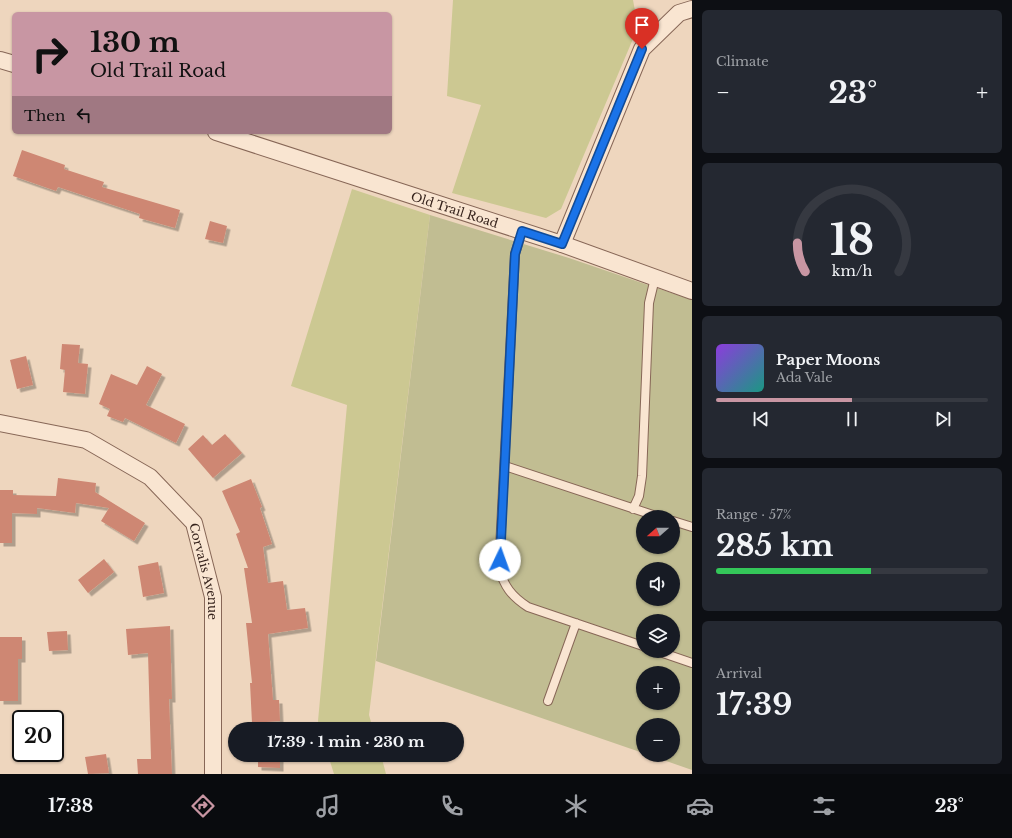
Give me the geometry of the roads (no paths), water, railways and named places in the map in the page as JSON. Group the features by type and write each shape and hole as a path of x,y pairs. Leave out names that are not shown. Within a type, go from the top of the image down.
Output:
{"street":[{"path":"562,244 642,49 679,13 692,9"},
{"path":"0,60 12,63"},
{"name":"Old Trail Road","path":"222,134 562,244 692,291"},
{"name":"Corvalis Avenue","path":"0,423 86,440 150,477 194,523 213,597 213,774"}],"lane":[{"path":"522,231 515,254 499,568 502,580 507,590 528,607 636,644"},
{"path":"633,509 639,496 642,476 649,303 655,278"},
{"path":"505,466 636,510"},
{"path":"680,524 692,528"},
{"path":"548,701 576,623"},
{"path":"677,658 692,663"}]}
